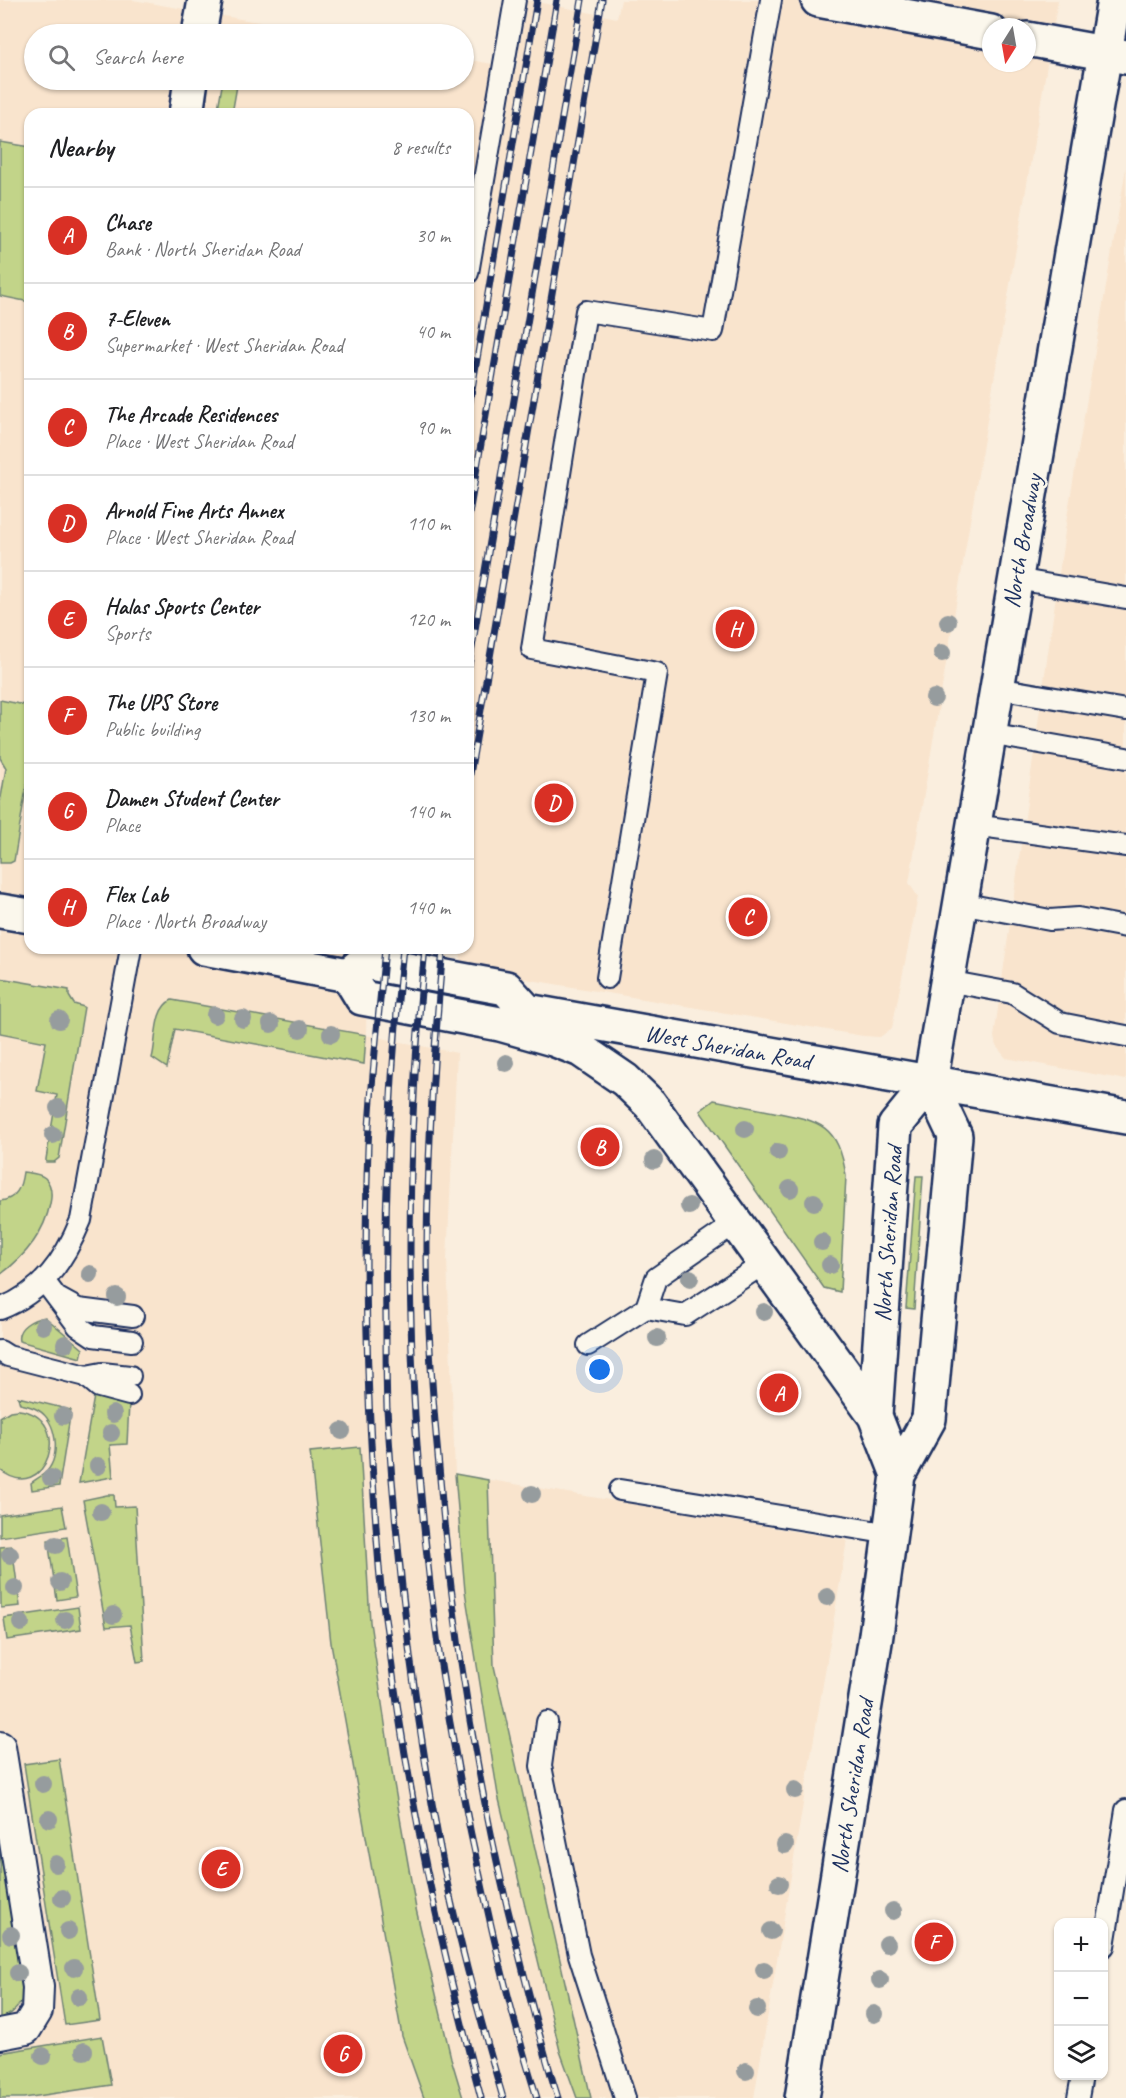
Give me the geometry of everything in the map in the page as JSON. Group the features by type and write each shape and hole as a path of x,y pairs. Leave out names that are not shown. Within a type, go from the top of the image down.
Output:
{"main road":[{"path":"201,24 205,0"},
{"path":"818,0 982,30"},
{"name":"North Broadway","path":"930,1083 1016,579 1115,55 1114,0"},
{"path":"1036,41 1115,55"},
{"path":"187,108 190,90"},
{"path":"0,911 24,915"},
{"path":"271,954 364,962 506,988 513,1018 581,1050 625,1080 650,1104 737,1222 827,1353 875,1416"},
{"name":"West Sheridan Road","path":"513,1018 930,1083 1126,1117"},
{"name":"North Sheridan Road","path":"802,2098 891,1534 898,1474 929,1419 955,1136 930,1083 895,1126 875,1416 898,1474"}],"street":[{"path":"0,1747 38,1987 37,2011 26,2029 0,2034"}],"lane":[{"path":"474,238 515,0"},
{"path":"607,978 657,673 532,649 586,311 713,331 771,0"},
{"path":"1016,579 1126,598"},
{"path":"997,688 1126,710"},
{"path":"989,734 1126,758"},
{"path":"974,825 1126,846"},
{"path":"960,903 1050,920 1078,918 1126,927"},
{"path":"0,1309 50,1289 81,1220 130,954"},
{"path":"947,981 1012,993 1060,1023 1126,1036"},
{"path":"588,1345 646,1308 656,1278 737,1222"},
{"path":"646,1308 685,1315 765,1263"},
{"path":"50,1289 78,1309 133,1316"},
{"path":"50,1289 78,1326 93,1336 132,1341"},
{"path":"0,1351 8,1356 87,1376 99,1387 130,1385"},
{"path":"620,1490 891,1534"},
{"path":"547,1722 541,1766 579,1955 625,2098"},
{"path":"1108,1921 1126,1810"},
{"path":"1078,2098 1081,2080"}],"shaded area":[{"path":"0,0 133,0 269,24 24,24 24,90 474,90 474,61 516,68 527,0 617,18 621,0 1058,0 909,883 918,897 892,1028 880,1037 460,968 461,954 474,954 474,108 24,108 24,954 368,954 366,1035 457,1053 447,1259 455,1474 847,1540 754,2098 0,2098"},
{"path":"1126,168 1126,1080 1006,1058 996,1046 994,1037 1067,517"}],"green space":[{"path":"221,90 236,90 233,108 218,108"},
{"path":"0,142 24,146 24,301 0,296"},
{"path":"0,700 24,705 24,800 14,861 10,863 0,863 0,803 6,768 0,758"},
{"path":"0,978 69,990 69,996 74,1004 84,1007 59,1158 54,1162 46,1162 46,1159 57,1095 37,1091 46,1042 0,1033"},
{"path":"172,1000 366,1035 364,1064 175,1029 167,1068 152,1058 159,1017 166,1004"},
{"path":"714,1100 804,1118 815,1122 832,1135 838,1145 846,1176 840,1292 824,1288 700,1111"},
{"path":"23,1172 45,1178 51,1190 50,1204 43,1225 32,1244 0,1275 0,1201 14,1195 21,1183"},
{"path":"916,1176 923,1176 914,1309 906,1308"},
{"path":"45,1317 83,1349 81,1358 19,1341 23,1328"},
{"path":"94,1396 129,1403 127,1444 110,1445 113,1477 79,1483"},
{"path":"18,1397 71,1410 59,1486 32,1490 31,1483 45,1473 51,1465 55,1439 53,1430 44,1415 36,1409 20,1404"},
{"path":"19,1410 36,1416 47,1428 50,1442 48,1456 41,1469 30,1477 16,1478 0,1470 0,1417 10,1411"},
{"path":"360,1447 370,1622 393,1778 416,1909 451,2058 463,2098 424,2098 402,2036 331,1643 310,1452"},
{"path":"455,1474 488,1480 494,1666 591,2098 577,2098 560,2051 498,1795 465,1591"},
{"path":"114,1495 115,1507 135,1506 144,1661 137,1662 130,1625 106,1627 83,1500"},
{"path":"62,1506 66,1527 0,1537 0,1515"},
{"path":"67,1537 76,1597 57,1600 48,1540"},
{"path":"12,1546 20,1606 1,1608 0,1547"},
{"path":"78,1607 81,1629 7,1640 4,1618"},
{"path":"59,1759 100,2020 65,2025 24,1764"},
{"path":"0,1818 26,1992 16,2009 0,2018"},
{"path":"102,2036 111,2085 24,2098 0,2098 0,2053"}],"railway":[{"path":"474,377 537,0"},
{"path":"474,485 557,0"},
{"path":"474,636 582,0"},
{"path":"474,751 602,0"},
{"path":"384,954 369,1121 366,1251 369,1408 380,1577 398,1708 417,1821 440,1932 481,2098"},
{"path":"402,954 391,1088 386,1227 387,1409 395,1517 413,1677 438,1837 467,1968 503,2098"},
{"path":"424,954 415,1068 411,1187 411,1306 416,1424 425,1541 440,1659 459,1776 502,1971 537,2098"},
{"path":"443,954 432,1097 427,1246 430,1356 444,1522 457,1633 484,1797 507,1906 537,2026 558,2098"}],"place":[{"name":"Flex Lab","path":"735,629"},
{"name":"Arnold Fine Arts Annex","path":"554,803"},
{"name":"The Arcade Residences","path":"748,917"},
{"name":"7-Eleven","path":"600,1147"},
{"name":"Chase","path":"779,1393"},
{"name":"Halas Sports Center","path":"221,1869"},
{"name":"The UPS Store","path":"934,1942"},
{"name":"Damen Student Center","path":"343,2054"}]}
